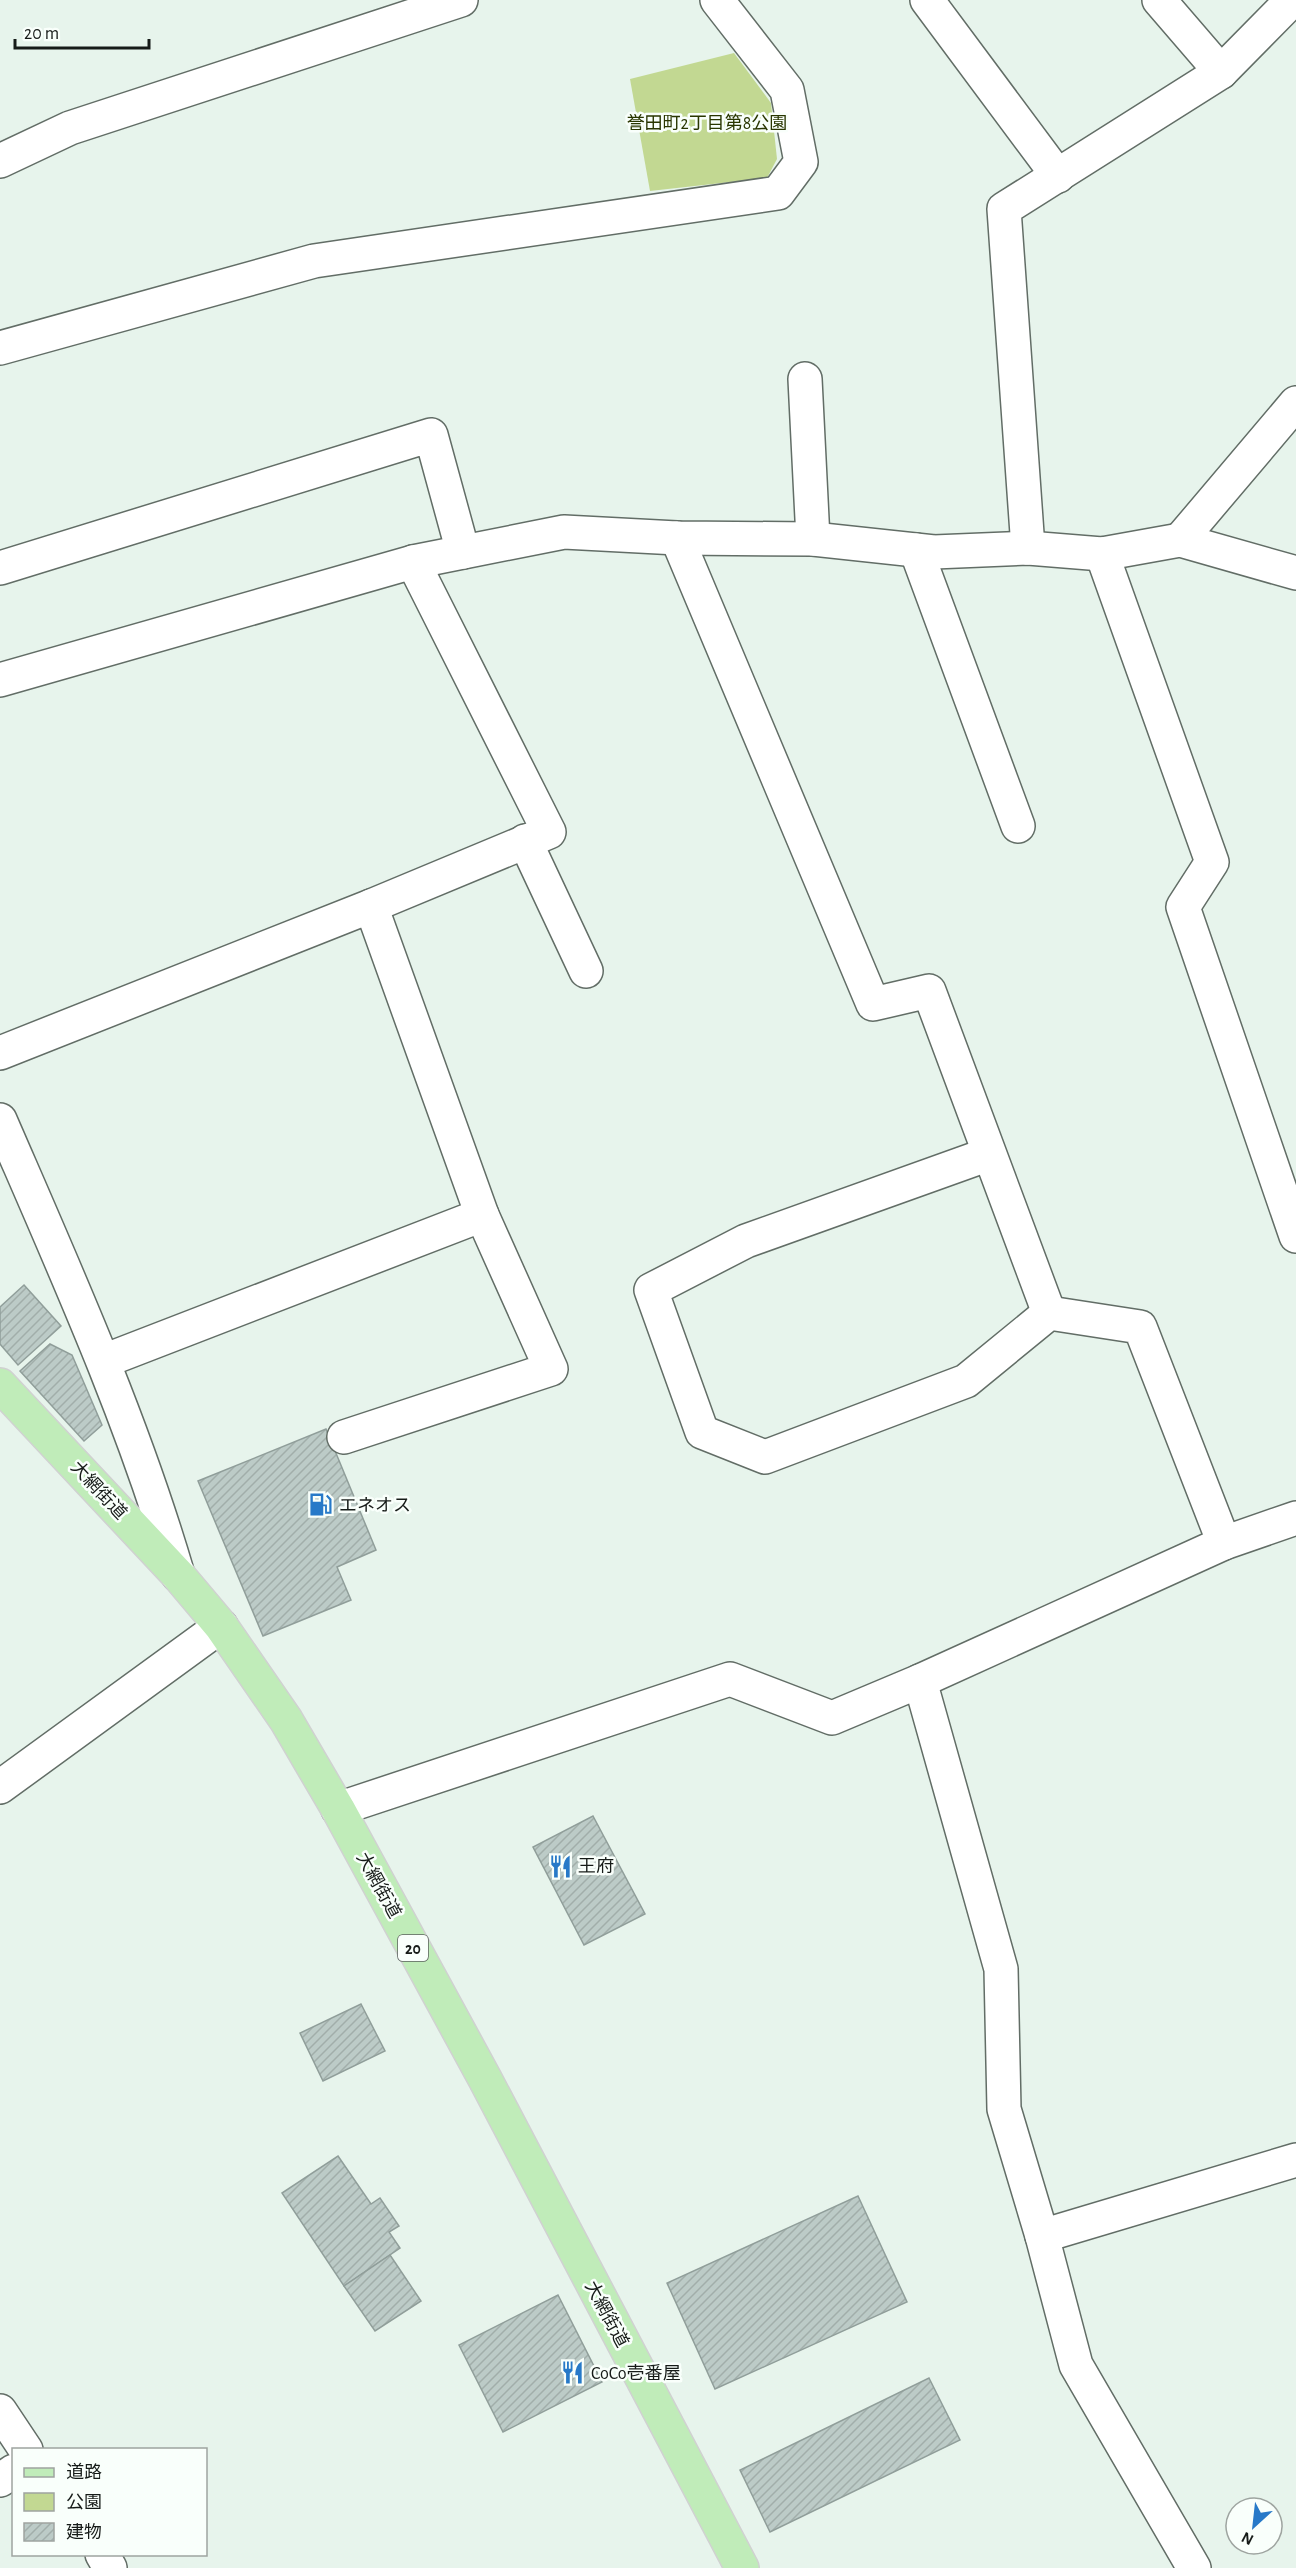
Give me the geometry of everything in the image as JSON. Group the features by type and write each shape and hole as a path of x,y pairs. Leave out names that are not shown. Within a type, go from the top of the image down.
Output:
{"main road":[{"name":"大網街道","path":"0,1385 178,1575 221,1626 286,1720 338,1809 485,2079 742,2568"}],"street":[{"path":"0,161 70,128 461,0"},
{"path":"0,348 314,261 778,193 801,162 787,90 717,0"},
{"path":"927,0 1058,176"},
{"path":"1159,0 1221,72"},
{"path":"1028,548 1004,209 1221,72 1292,0"},
{"path":"805,379 813,539"},
{"path":"1180,540 1296,403"},
{"path":"0,568 431,435 463,552"},
{"path":"0,680 413,562 564,532 677,538 813,539 934,552 1028,548 1102,554 1180,540 1296,573"},
{"path":"677,538 873,1004 928,991 1049,1313"},
{"path":"916,550 1018,826"},
{"path":"1102,554 1212,862 1183,907 1296,1236"},
{"path":"0,1053 371,906 549,832 413,562"},
{"path":"525,841 586,971"},
{"path":"344,1437 551,1369 482,1215 371,906"},
{"path":"0,1120 104,1361 159,1510 178,1575"},
{"path":"989,1154 746,1241 651,1290 702,1432 765,1457 966,1381 1049,1313 1140,1328 1224,1543"},
{"path":"104,1361 482,1215"},
{"path":"338,1809 730,1679 832,1718 920,1681 1224,1543 1296,1518"},
{"path":"0,1787 221,1626"},
{"path":"920,1681 1001,1969 1004,2109 1042,2236 1076,2366 1183,2565"},
{"path":"1042,2236 1296,2160"},
{"path":"0,2410 25,2448"}],"green space":[{"name":"誉田町2丁目第8公園","path":"734,53 771,103 777,159 767,178 650,191 630,79"}],"building":[{"path":"24,1285 61,1326 18,1365 0,1344 0,1307"},
{"path":"50,1344 72,1355 102,1425 84,1441 20,1371"},
{"path":"326,1429 376,1550 337,1567 351,1600 263,1636 198,1481"},
{"path":"593,1816 645,1914 584,1945 533,1847"},
{"path":"361,2004 385,2051 323,2081 300,2033"},
{"path":"338,2156 371,2204 380,2198 399,2226 389,2232 400,2248 344,2286 282,2193"},
{"path":"858,2196 907,2302 715,2389 667,2283"},
{"path":"390,2255 421,2301 375,2331 344,2286"},
{"path":"558,2295 602,2382 503,2432 459,2345"},
{"path":"929,2378 960,2440 770,2532 740,2470"}],"place":[{"name":"エネオス","path":"321,1505"},
{"name":"王府","path":"560,1866"},
{"name":"CoCo壱番屋","path":"573,2373"}]}
